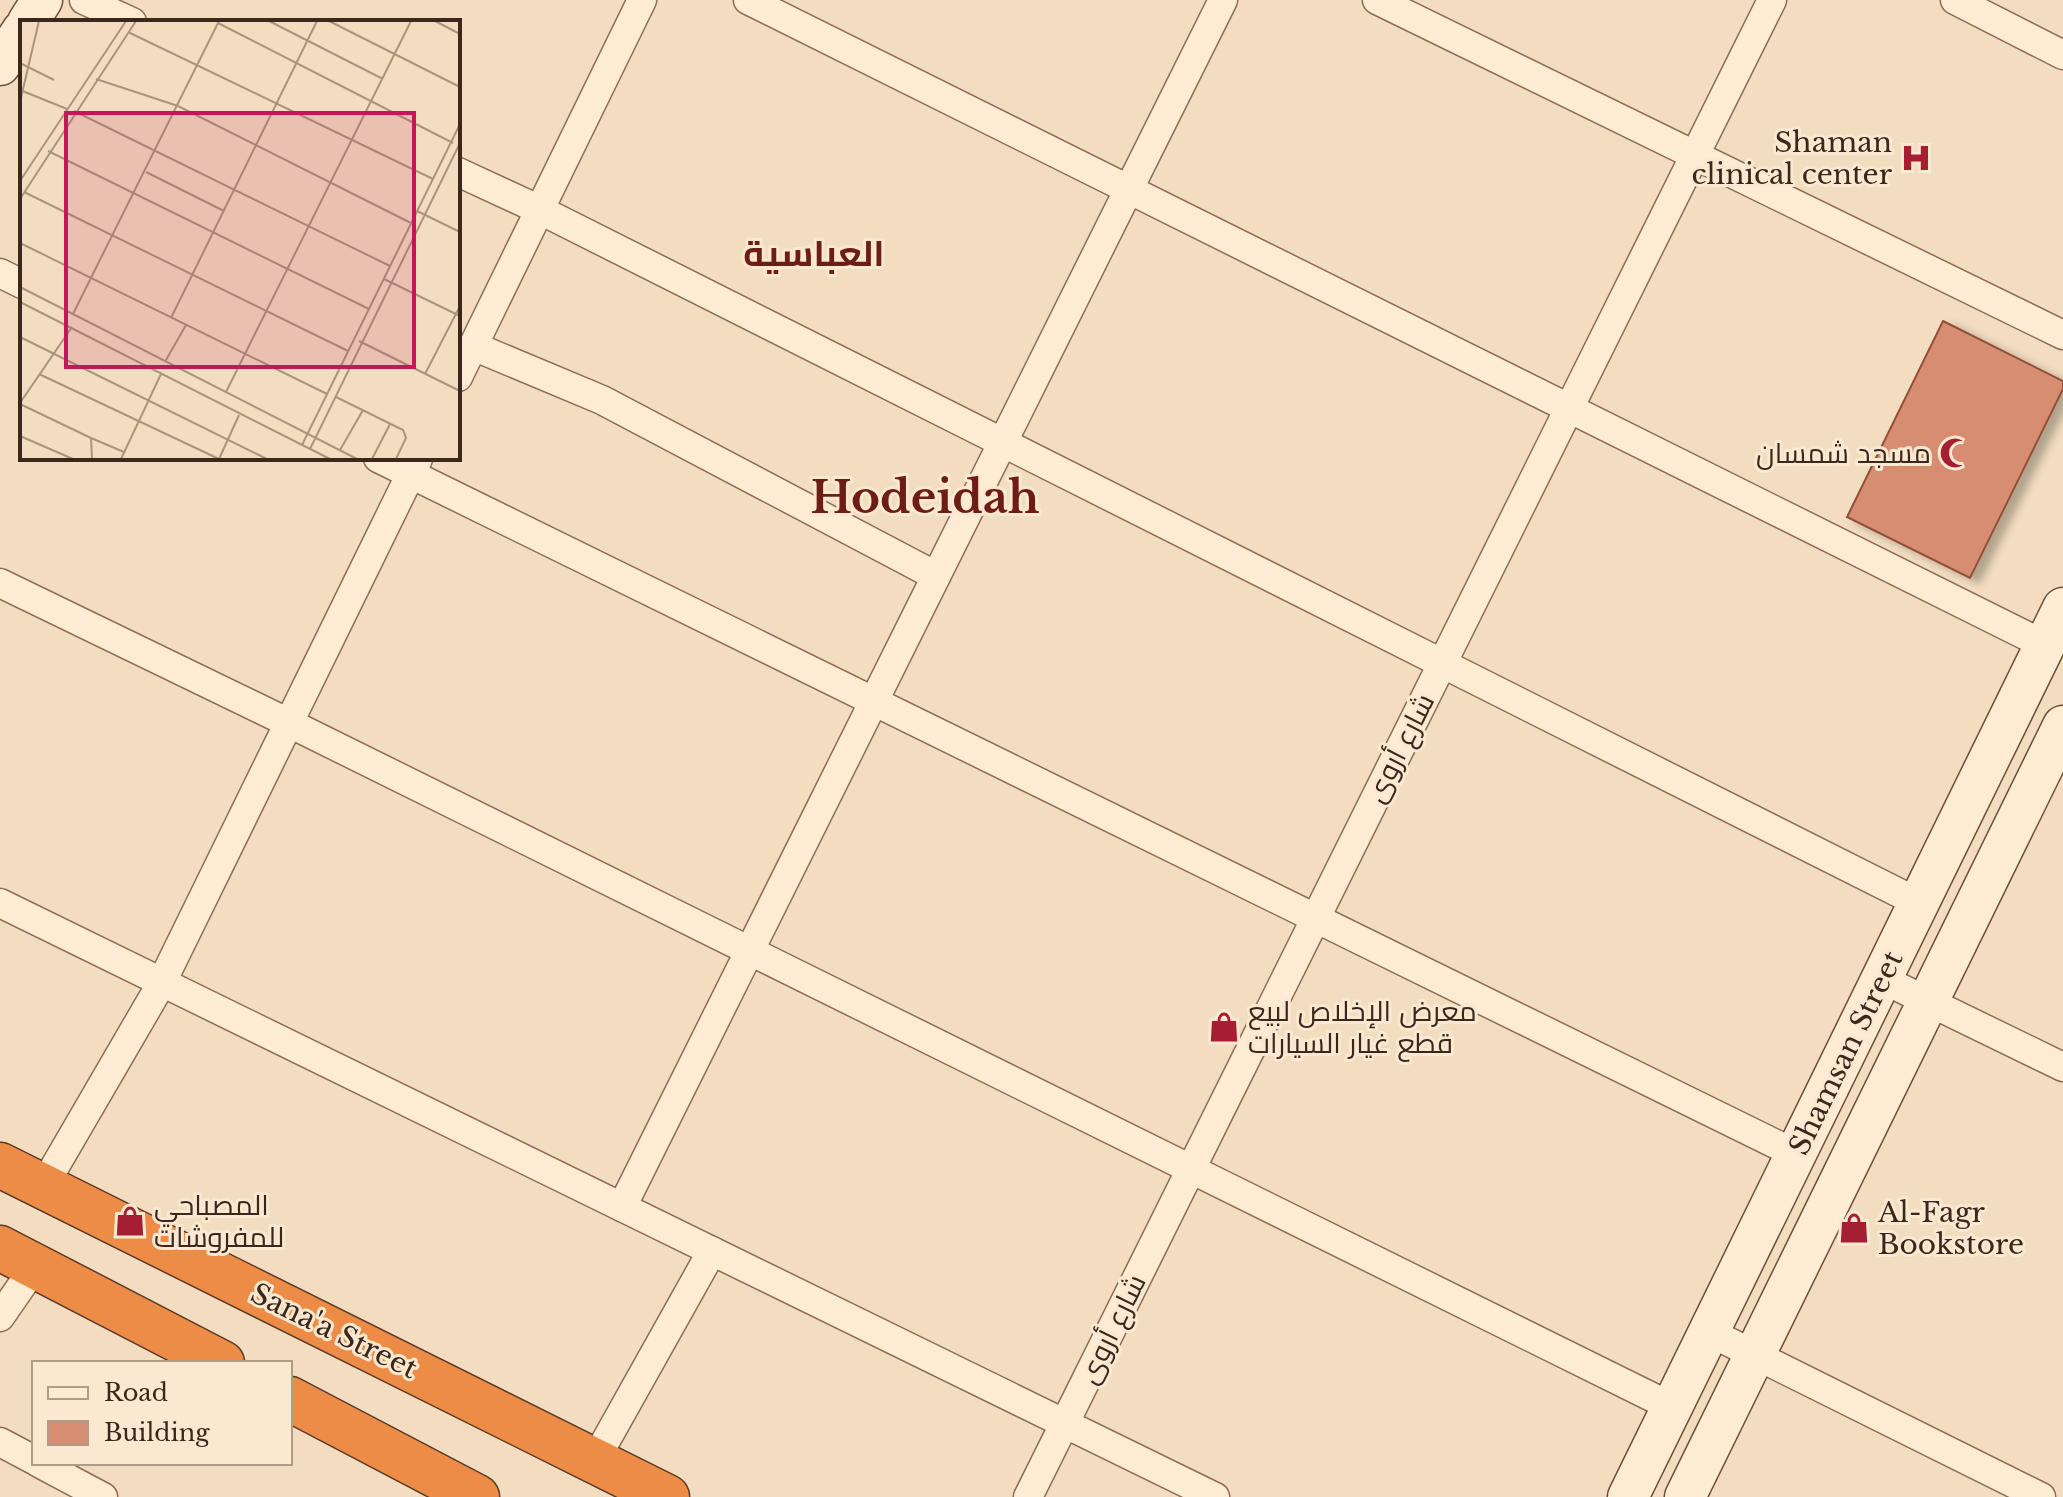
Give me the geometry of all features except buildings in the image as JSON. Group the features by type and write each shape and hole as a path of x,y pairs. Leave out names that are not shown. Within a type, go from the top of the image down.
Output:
{"highway":[{"name":"Sana'a Street","path":"0,1165 667,1497"},
{"path":"18,1256 218,1361"},
{"path":"292,1400 477,1497"}],"main road":[{"path":"29,20 42,0"},
{"path":"0,65 20,34"},
{"name":"Shamsan Street","path":"1628,1497 2063,608"},
{"name":"Shamsan Street","path":"1685,1497 2063,726"}],"street":[{"path":"84,0 128,20"},
{"path":"460,373 642,0"},
{"path":"748,0 2045,645"},
{"path":"622,1207 1223,0"},
{"path":"1377,0 2063,335"},
{"name":"شارع أروى","path":"1028,1497 1772,0"},
{"path":"1955,0 2063,55"},
{"path":"460,173 540,210 1919,903"},
{"path":"0,273 20,283"},
{"path":"473,346 602,400 936,576"},
{"path":"387,460 414,466 874,701 1796,1154"},
{"path":"43,1187 161,984 414,466"},
{"path":"0,583 1672,1407"},
{"path":"0,903 1215,1497"},
{"path":"1882,979 2063,1067"},
{"path":"595,1460 712,1251"},
{"path":"0,1317 18,1256"},
{"path":"1709,1332 2041,1497"},
{"path":"0,1442 32,1460"},
{"path":"42,1465 103,1497"}],"place":[{"name":"Shaman clinical center","path":"1916,158"},
{"name":"مسجد شمسان","path":"1955,453"},
{"name":"معرض الإخلاص لبيع قطع غيار السيارات","path":"1224,1027"},
{"name":"المصباحي للمفروشات","path":"130,1221"},
{"name":"Al-Fagr Bookstore","path":"1854,1228"}],"district":[{"name":"العباسية","path":"814,253"},
{"name":"Hodeidah","path":"925,497"}]}
